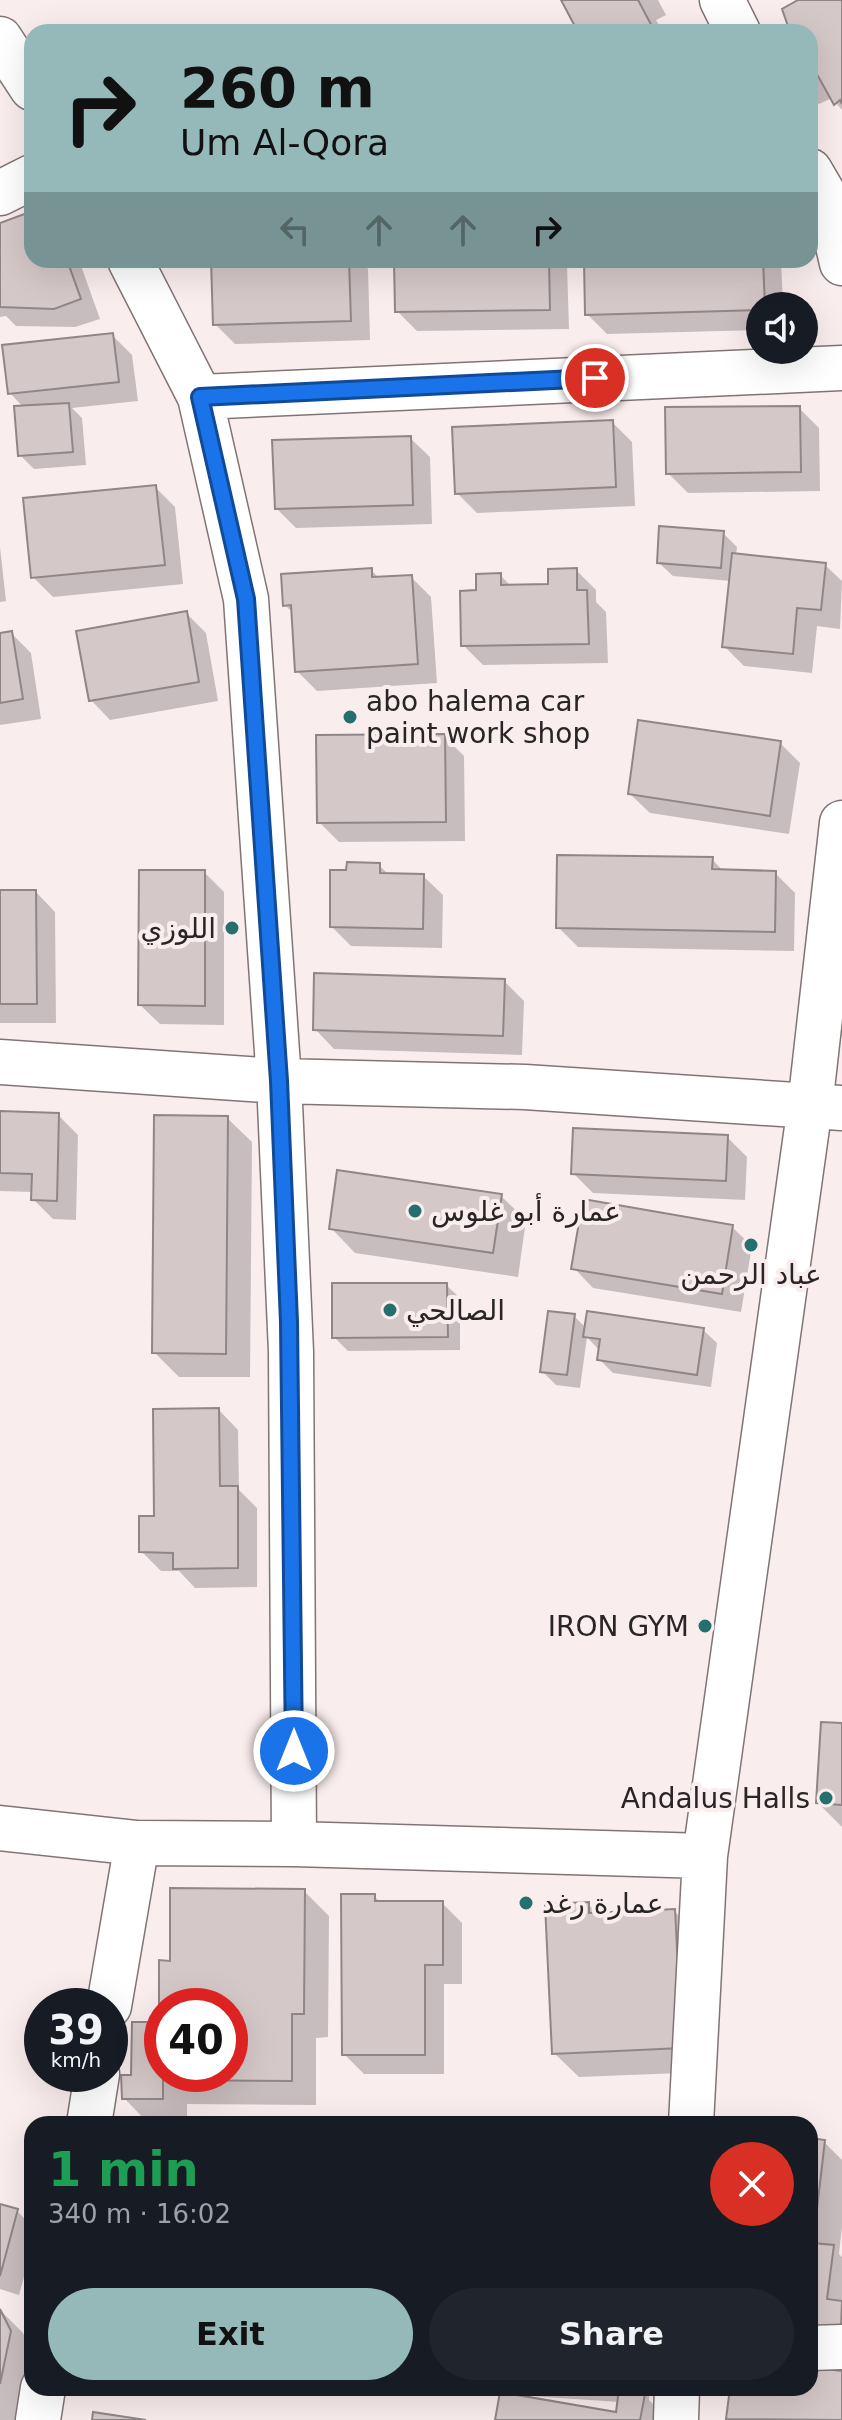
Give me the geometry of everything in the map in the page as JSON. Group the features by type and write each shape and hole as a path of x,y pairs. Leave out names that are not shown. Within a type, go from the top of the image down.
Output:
{"street":[{"path":"722,0 734,24"},
{"path":"0,39 24,76"},
{"path":"0,193 24,181"},
{"path":"827,191 842,263"},
{"path":"134,268 200,397 246,599 279,1081 291,1352 294,1844"},
{"path":"200,397 842,368"},
{"path":"691,2116 705,1856 826,1107 842,823"},
{"path":"0,1062 279,1081 525,1087 826,1107"},
{"path":"0,1828 137,1843 294,1844 705,1856"},
{"path":"112,1988 137,1843"},
{"path":"90,2116 94,2092"},
{"path":"818,2348 842,2347"},
{"path":"38,2420 42,2396"},
{"path":"676,2420 677,2396"}],"building":[{"path":"561,0 638,0 651,24 574,24"},
{"path":"798,0 842,0 842,104 840,100 834,105 818,76 818,24 787,24 782,9"},
{"path":"24,214 24,268 70,268 81,299 54,309 0,307 0,223"},
{"path":"211,268 349,268 351,321 213,325"},
{"path":"394,268 549,268 550,310 395,312"},
{"path":"584,268 763,268 764,292 746,292 746,310 585,315"},
{"path":"113,333 119,382 8,394 2,345"},
{"path":"69,403 73,452 18,456 14,406"},
{"path":"800,406 801,472 666,474 665,407"},
{"path":"613,420 616,487 455,494 452,427"},
{"path":"411,436 413,505 275,509 272,440"},
{"path":"156,485 165,565 31,578 23,498"},
{"path":"659,526 724,531 721,568 657,563"},
{"path":"732,553 826,563 821,610 797,608 793,654 722,647"},
{"path":"372,568 372,577 412,575 418,664 295,672 291,605 283,606 281,574"},
{"path":"577,568 577,590 587,590 589,644 461,646 460,591 476,590 476,574 501,573 501,585 548,584 548,569"},
{"path":"187,611 199,682 89,701 76,631"},
{"path":"12,631 23,699 0,703 0,633"},
{"path":"638,720 781,741 770,816 628,794"},
{"path":"445,734 446,822 317,823 316,735"},
{"path":"557,855 713,857 712,869 776,871 775,932 556,928"},
{"path":"347,862 380,863 380,873 424,874 423,929 330,927 330,870 346,870"},
{"path":"139,870 205,870 205,1006 138,1005"},
{"path":"0,890 36,890 37,1004 0,1004"},
{"path":"314,973 505,979 503,1036 313,1030"},
{"path":"0,1111 59,1113 57,1201 31,1200 32,1174 0,1173"},
{"path":"154,1115 228,1116 226,1354 152,1353"},
{"path":"573,1128 728,1135 726,1181 571,1174"},
{"name":"عمارة أبو غلوس","path":"337,1170 502,1194 493,1253 329,1229"},
{"path":"583,1199 733,1225 722,1294 571,1269"},
{"name":"الصالحي","path":"332,1283 447,1283 448,1337 332,1338"},
{"path":"548,1311 575,1314 567,1375 540,1372"},
{"path":"587,1311 704,1328 697,1375 597,1360 600,1339 583,1337"},
{"path":"219,1408 220,1486 238,1486 238,1568 173,1569 173,1553 139,1552 139,1516 154,1516 153,1409"},
{"path":"821,1722 842,1723 842,1805 816,1803"},
{"path":"170,1888 305,1889 304,2014 292,2014 292,2081 248,2081 248,1988 159,1988 159,1960 170,1961"},
{"path":"341,1894 375,1894 375,1901 443,1901 443,1965 425,1965 425,2055 342,2055"},
{"path":"589,1902 589,1913 675,1909 682,2048 552,2054 545,1904"},
{"path":"132,2022 144,2022 144,2092 163,2092 163,2099 122,2099 122,2092 128,2092 128,2075 131,2075"},
{"path":"818,2139 825,2140 818,2200"},
{"path":"0,2204 18,2209 0,2276"},
{"path":"818,2243 834,2245 827,2299 842,2301 841,2329 818,2326"},
{"path":"0,2309 11,2331 0,2384"},
{"path":"818,2368 842,2371 842,2420 726,2419 729,2396 818,2396"},
{"path":"499,2396 523,2396 616,2412 618,2396 645,2396 640,2420 495,2420"},
{"path":"93,2412 146,2420 92,2420"}],"place":[{"name":"abo halema car paint work shop","path":"350,717"},
{"name":"اللوزي","path":"232,928"},
{"name":"عمارة أبو غلوس","path":"415,1211"},
{"name":"عباد الرحمن","path":"751,1245"},
{"name":"الصالحي","path":"390,1310"},
{"name":"IRON GYM","path":"705,1626"},
{"name":"Andalus Halls","path":"826,1798"},
{"name":"عمارة رغد","path":"526,1903"}],"route":[{"path":"294,1751 291,1383 279,1081 246,599 200,397 595,378"}]}
